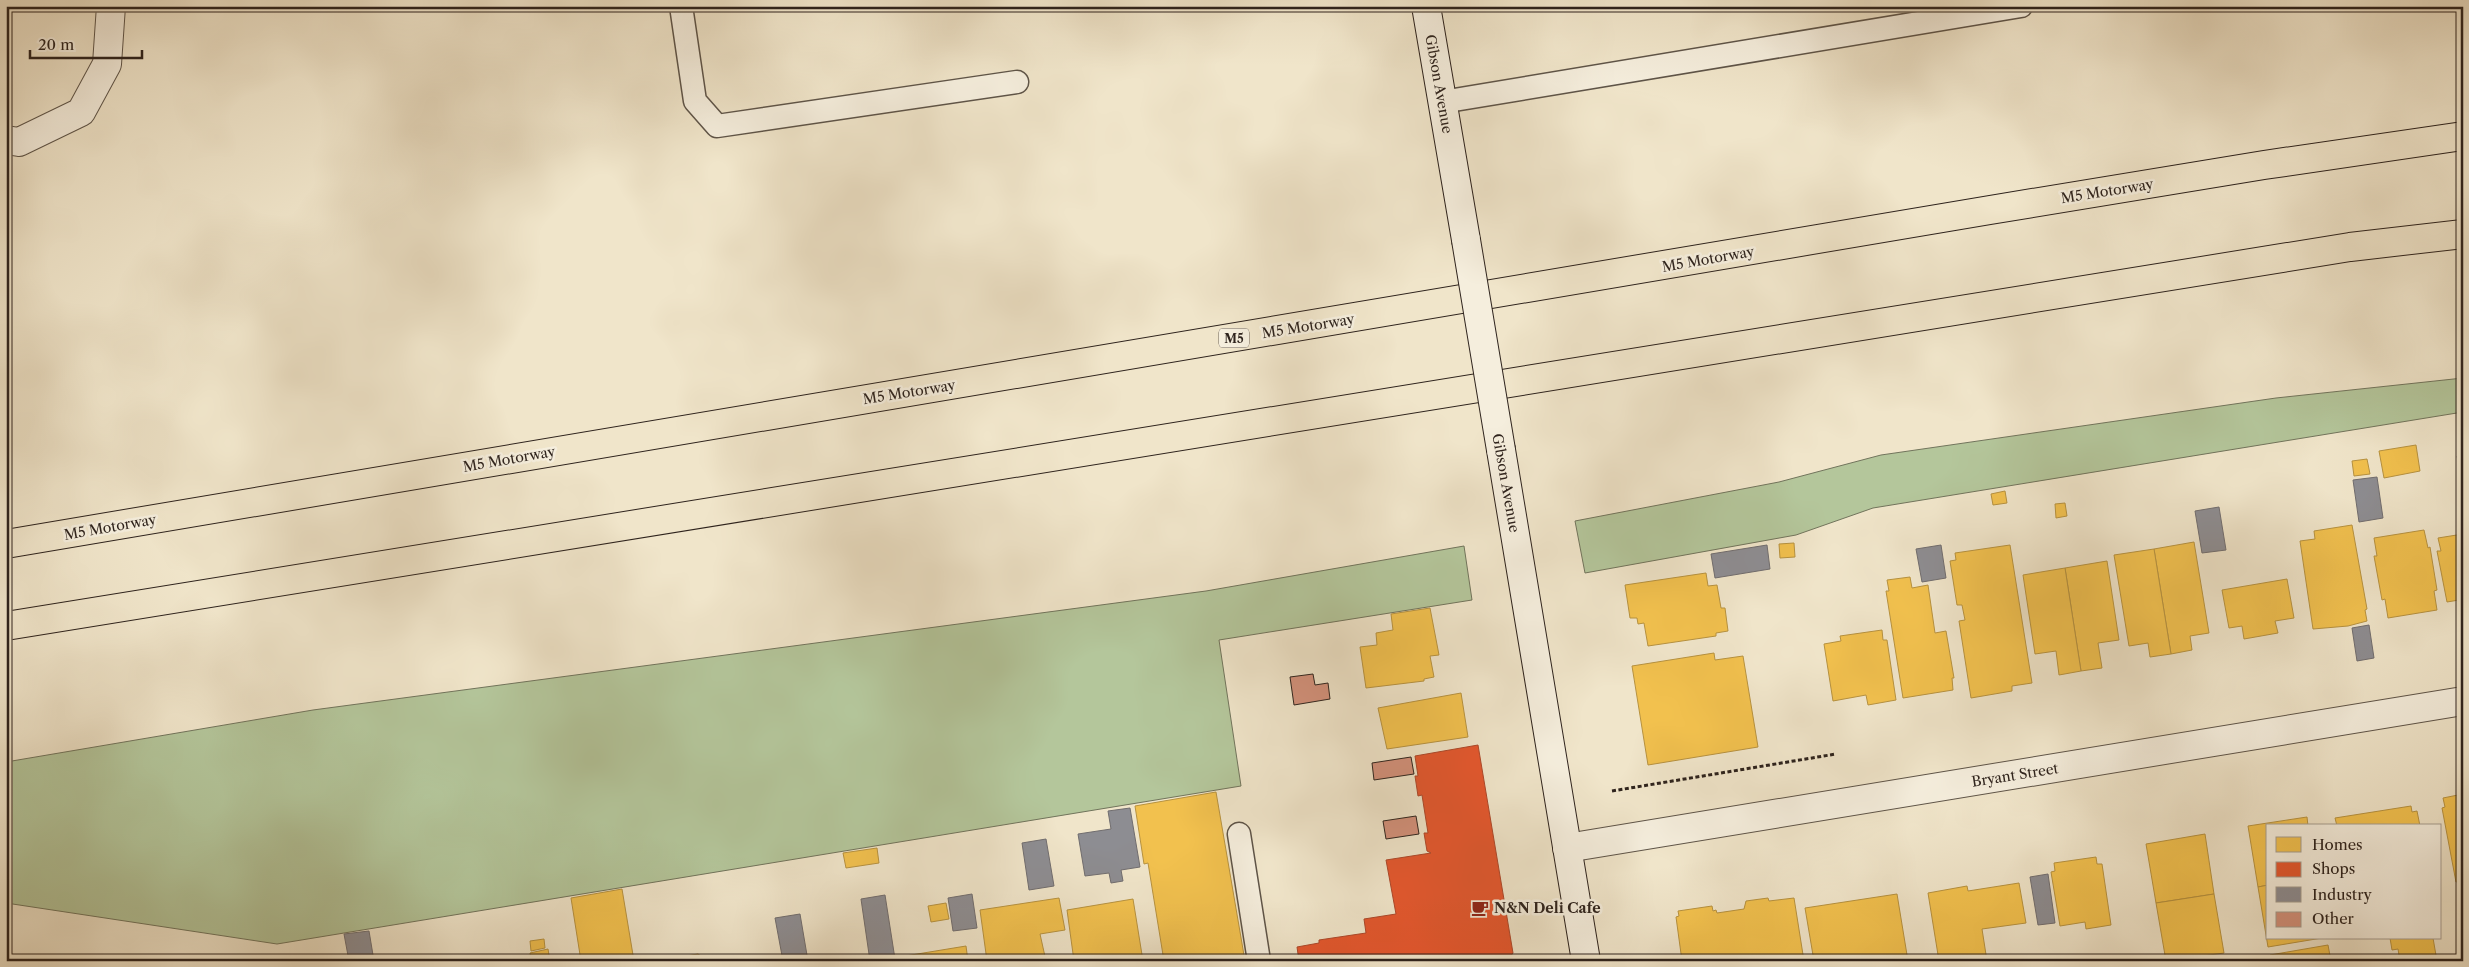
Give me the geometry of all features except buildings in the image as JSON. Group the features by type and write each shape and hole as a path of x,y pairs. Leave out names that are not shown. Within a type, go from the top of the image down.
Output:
{"highway":[{"name":"M5 Motorway","path":"6,544 2068,197 2264,165 2463,136"},
{"path":"6,626 2321,251 2463,234"}],"street":[{"path":"6,140 19,142 81,112 107,64 111,6"},
{"name":"Gibson Avenue","path":"1426,6 1586,961"},
{"name":"Bryant Street","path":"1567,848 2463,701"}],"lane":[{"path":"681,6 695,101 717,126 1017,82"},
{"path":"1442,102 2021,6"},
{"path":"1239,834 1260,961"}],"path":[{"path":"1612,791 1836,754"}],"green space":[{"path":"2463,378 2463,412 1873,508 1796,535 1585,573 1575,521 1779,482 1881,455 2276,398"},
{"path":"1464,546 1472,600 1219,640 1241,786 277,944 6,903 6,762 313,710 1206,591"}],"place":[{"name":"N&N Deli Cafe","path":"1480,908"}]}
